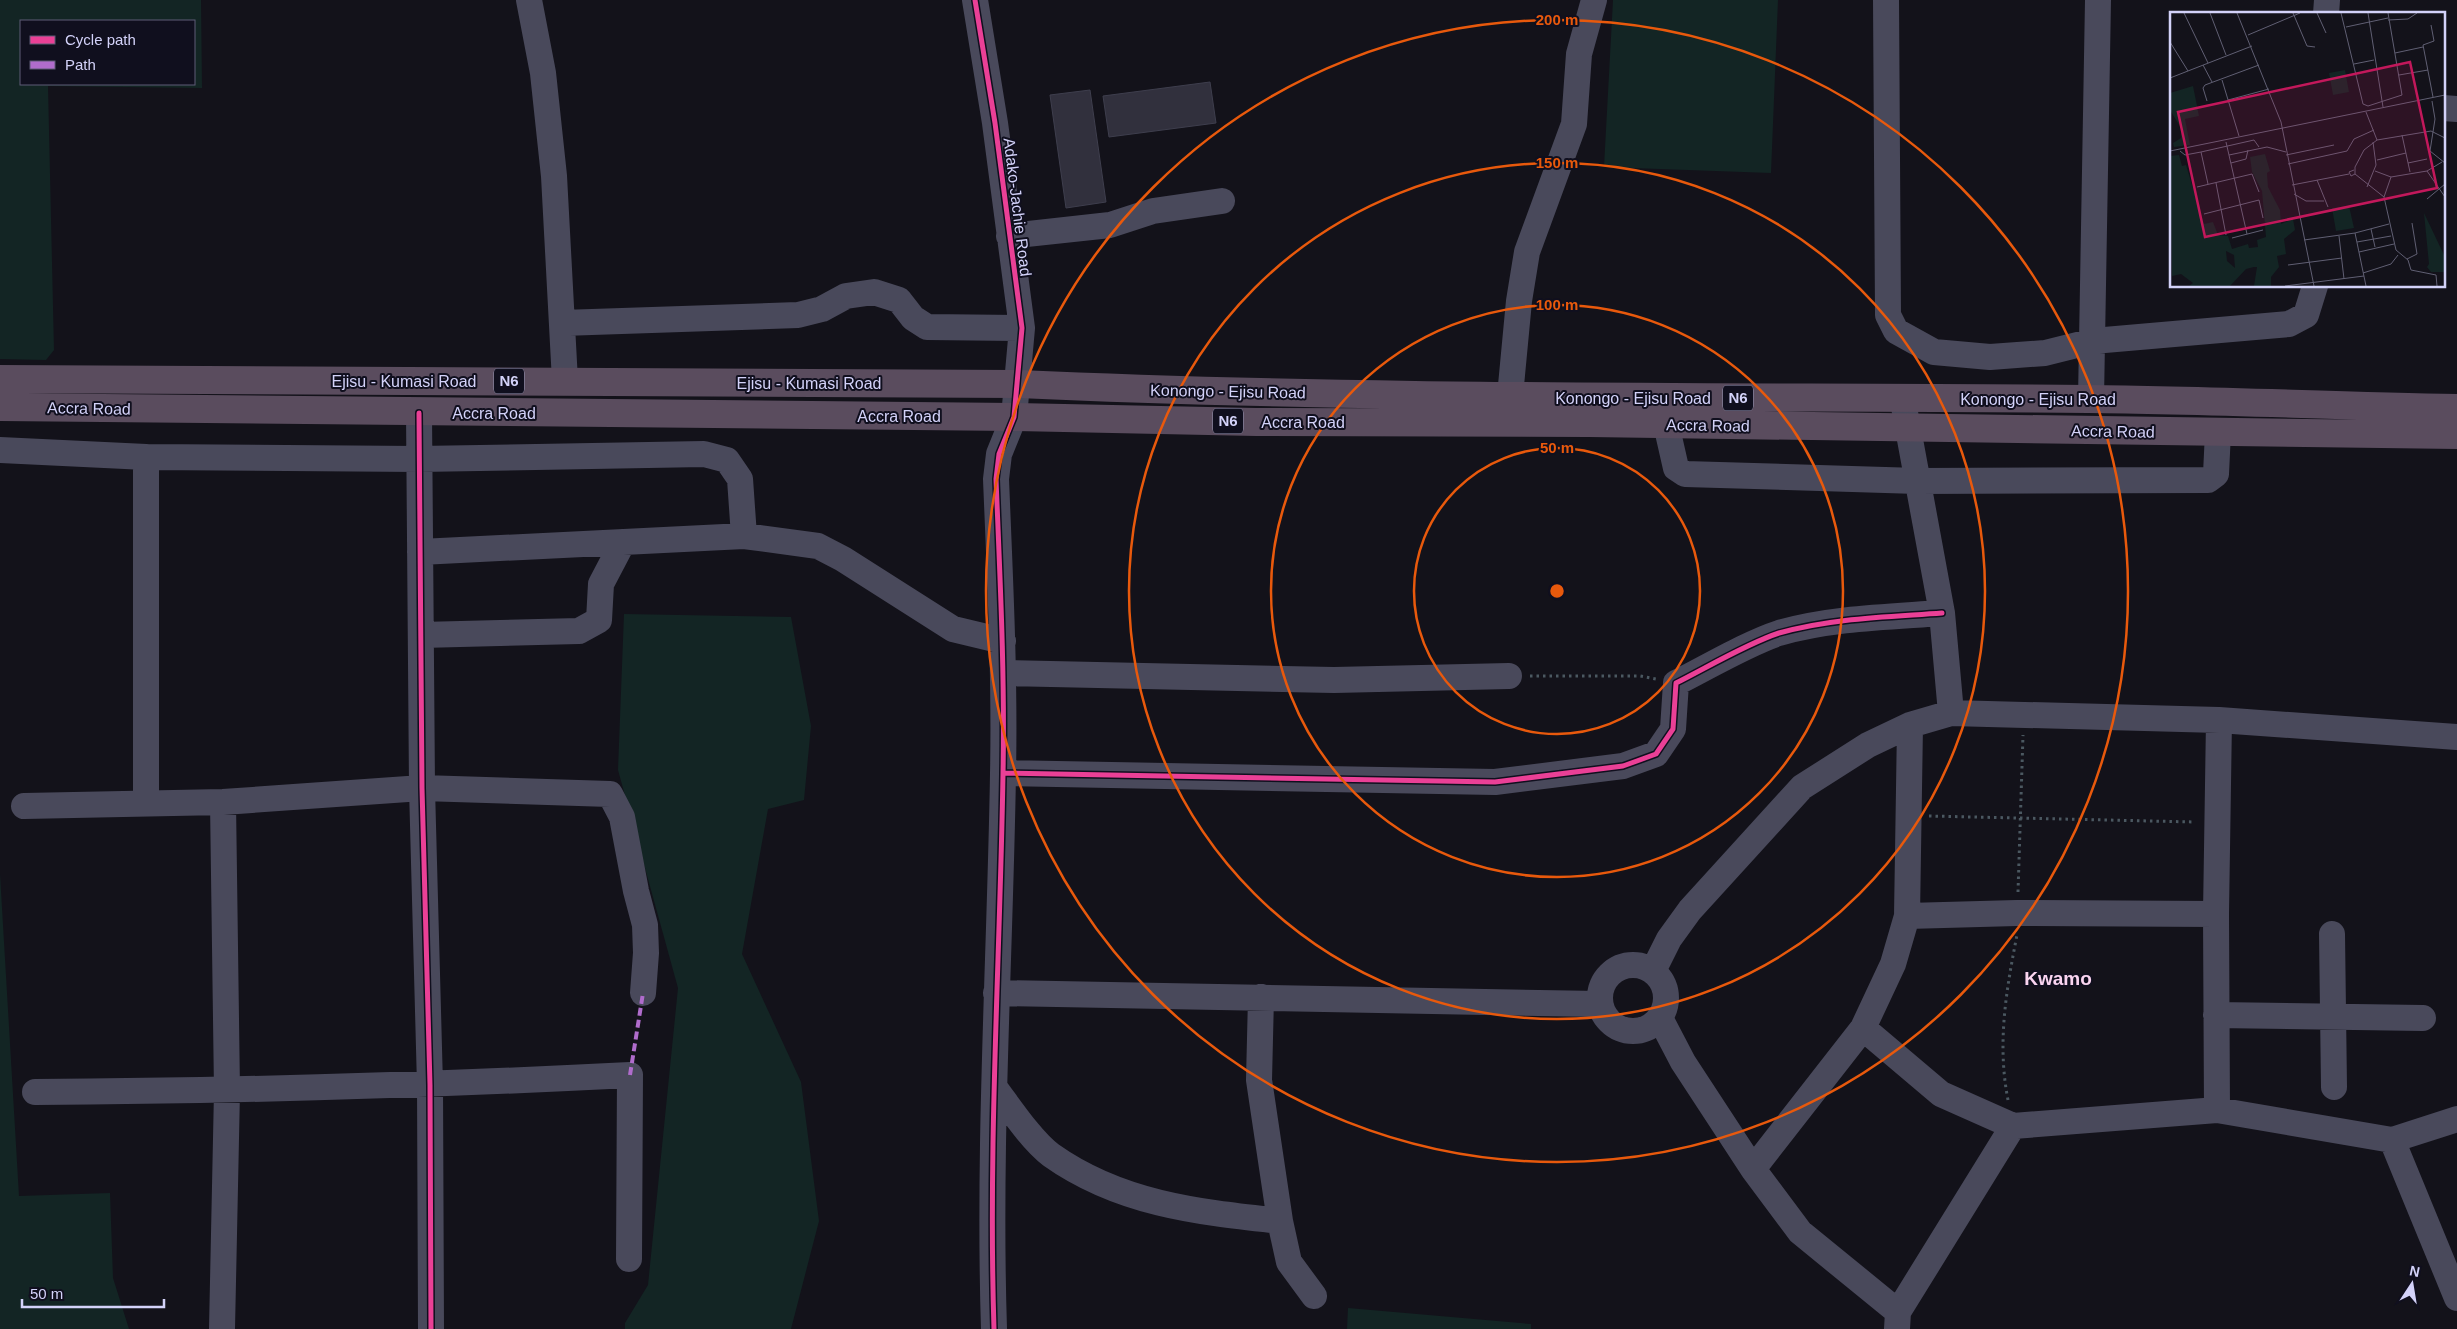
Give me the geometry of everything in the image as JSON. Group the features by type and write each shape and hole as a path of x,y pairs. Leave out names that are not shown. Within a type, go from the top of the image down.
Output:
{"highway":[{"name":"Ejisu - Kumasi Road","path":"0,379 1019,384"},
{"name":"Konongo - Ejisu Road","path":"1019,384 1139,389 1510,396 2090,399 2457,408"},
{"name":"Accra Road","path":"0,407 419,413 1014,417 1256,422 1666,424 2457,435"}],"street":[{"path":"529,0 543,73 549,129 565,381"},
{"name":"Adako-Jachie Road","path":"975,0 995,123 1022,328 1019,384 1014,417 999,454 996,479 1003,640 1003,773 996,993 994,1329"},
{"path":"1510,396 1519,301 1527,252 1574,124 1579,54 1594,0"},
{"path":"1886,0 1888,315 1896,331 1934,352 1990,356 2045,353 2093,341 2289,324 2306,315 2314,288"},
{"path":"2090,399 2093,341 2098,0"},
{"path":"2444,108 2457,109"},
{"path":"1009,236 1110,225 1153,211 1222,201"},
{"path":"562,324 798,315 822,309 846,296 874,292 899,300 913,318 927,327 1022,328"},
{"path":"1903,399 1942,613 1951,713"},
{"path":"419,413 422,788 430,1085 431,1329"},
{"path":"1666,424 1676,468 1685,474 1918,481 2208,480 2216,474 2218,432"},
{"path":"0,450 146,457 419,459 704,454 727,460 740,478 744,536"},
{"path":"146,457 146,803"},
{"path":"420,552 744,536 818,546 844,559 953,629 1003,640"},
{"path":"421,635 579,631 599,620 601,584 623,542"},
{"path":"1003,773 1495,782 1623,766 1656,754 1673,729 1676,683 1778,634 1844,620 1942,613"},
{"path":"1003,672 1334,680 1510,676"},
{"path":"1653,971 1669,939 1690,910 1802,787 1868,745 1910,725 1951,713 2218,720 2457,737"},
{"path":"2217,1110 2216,914 2218,720"},
{"path":"1753,1169 1863,1028 1893,964 1907,916 1910,725"},
{"path":"24,806 223,802 422,788 610,794 622,817 636,891 645,925 646,953 643,993"},
{"path":"222,1329 227,1091 223,802"},
{"path":"1907,916 2019,913 2216,914"},
{"path":"2332,934 2334,1087"},
{"path":"1627,965 1641,965 1653,971 1662,980 1666,993 1666,1006 1660,1018 1651,1027 1638,1032 1625,1031 1613,1026 1604,1016 1599,1004 1600,990 1605,978 1615,970 1627,965"},
{"path":"996,993 1599,1004"},
{"path":"1261,997 1259,1080 1280,1221 1289,1262 1314,1296"},
{"path":"2216,1015 2423,1018"},
{"path":"1660,1018 1683,1062 1753,1169 1800,1232 1898,1321 2013,1126"},
{"path":"1863,1028 1940,1094 2013,1126 2217,1110 2392,1140 2457,1119"},
{"path":"35,1092 227,1091 430,1085 630,1075 629,1259"},
{"path":"995,1088 1021,1122 1050,1154 1101,1184 1168,1207 1280,1221"},
{"path":"2392,1140 2457,1298"}],"path":[{"path":"1510,676 1640,676 1676,683"},
{"path":"2013,1126 2002,1071 2002,1017 2019,913 2023,715"},
{"path":"1908,815 2217,822"}],"shaded area":[{"path":"0,0 201,0 202,88 48,86 54,350 46,360 0,359"},
{"path":"1613,0 1778,0 1771,173 1604,167"},
{"path":"624,614 791,617 811,726 804,800 768,809 742,954 801,1082 819,1221 791,1329 625,1329 625,1323 648,1285 678,988 618,770"},
{"path":"0,874 19,1196 110,1193 113,1278 129,1329 0,1329"},
{"path":"1348,1308 1531,1324 1531,1329 1347,1329"}],"building":[{"path":"1210,82 1216,123 1109,137 1103,96"},
{"path":"1090,90 1106,202 1066,208 1050,95"}],"marked path":[{"path":"630,1075 643,993"}],"cycle path":[{"path":"975,0 995,123 1022,328 1014,417 999,454 996,479 1002,627 1003,737 1002,843 993,1121 994,1329"},
{"path":"419,413 422,788 430,1085 431,1329"},
{"path":"1003,773 1495,782 1623,766 1656,754 1673,729 1676,683 1741,649 1779,633 1819,624 1942,613"}],"district":[{"name":"Kwamo","path":"2058,978"}]}
